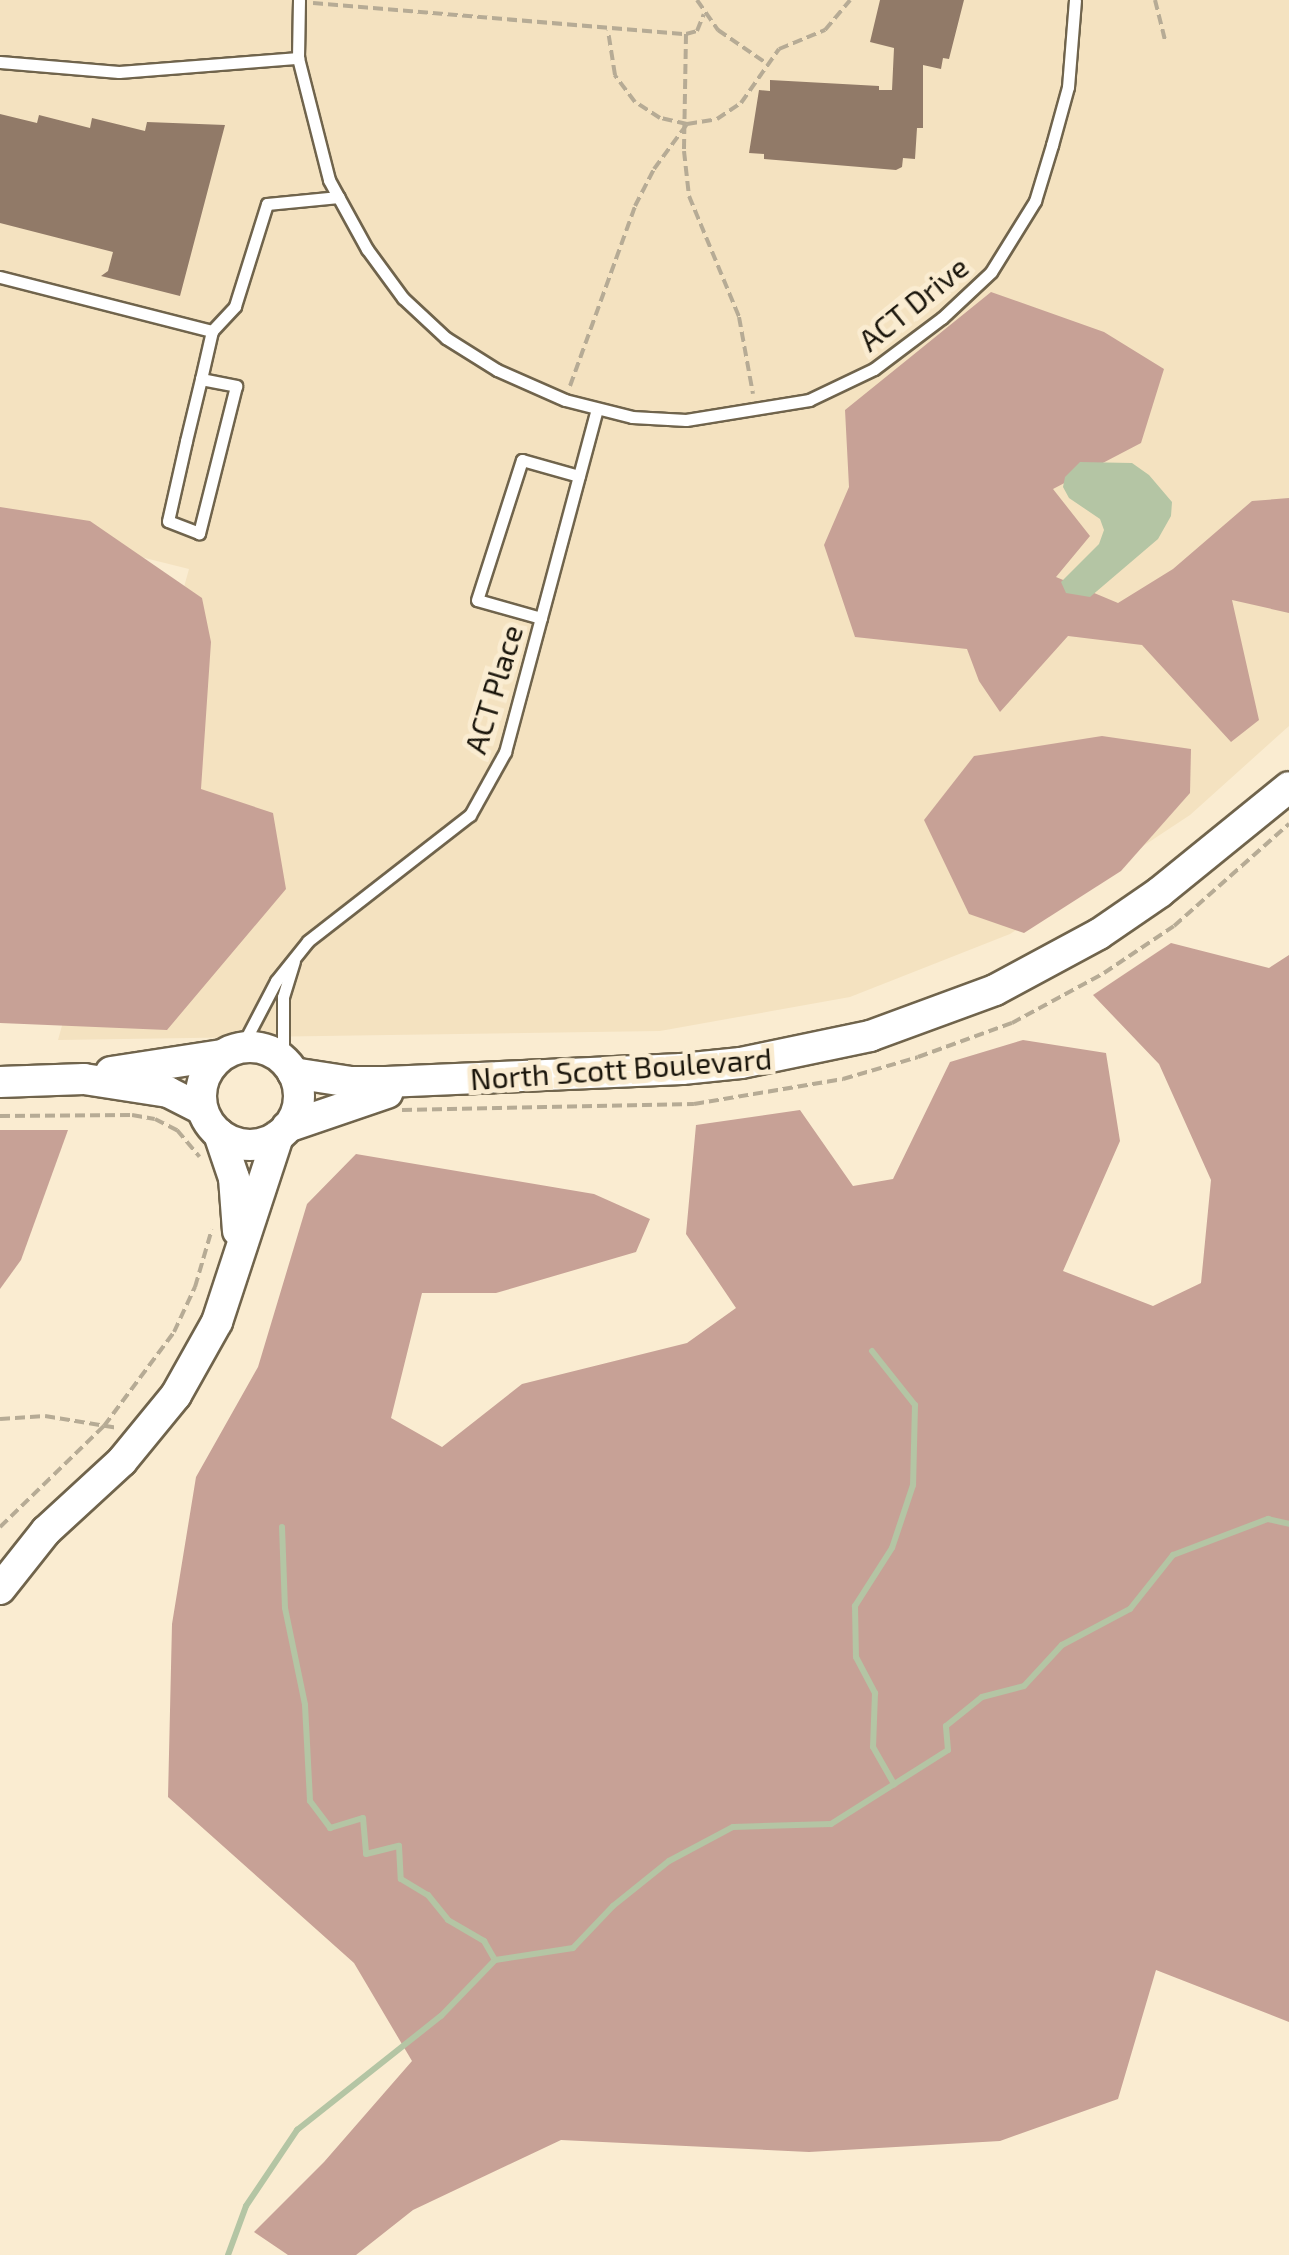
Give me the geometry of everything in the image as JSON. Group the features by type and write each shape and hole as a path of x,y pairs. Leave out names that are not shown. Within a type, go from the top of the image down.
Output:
{"main road":[{"name":"North Scott Boulevard","path":"288,1066 350,1082 418,1082 740,1063 813,1050 940,1012 1048,963 1160,892 1289,787"},
{"path":"0,1082 84,1079 232,1051 268,1050 288,1066 298,1106 282,1131 237,1264 200,1354 147,1432 46,1531 0,1589"},
{"path":"232,1051 204,1078 237,1204 237,1264"},
{"path":"84,1079 168,1092 217,1134 249,1145 282,1131"},
{"name":"North Scott Boulevard","path":"282,1131 418,1082"}],"lane":[{"name":"ACT Drive","path":"298,1 298,58 330,180 367,249 403,298 446,338 497,370 565,400 632,417 686,420 757,412 810,400 874,369 942,318 991,272 1035,201 1068,87 1075,0"},
{"path":"0,62 119,72 298,58"},
{"path":"201,378 236,386 199,532 168,521 201,378 212,331 235,306 267,204 338,197"},
{"path":"0,277 212,331"},
{"name":"ACT Place","path":"232,1051 276,980 308,942 470,815 506,752 597,409"},
{"path":"541,618 477,600 522,460 579,476"},
{"path":"288,1066 283,997 294,962"}],"path":[{"path":"395,10 397,0"},
{"path":"697,0 738,47 768,64"},
{"path":"608,30 614,75 635,102 660,118 687,124 717,118 741,103 780,50 825,30 842,15 850,0"},
{"path":"1155,0 1165,40"},
{"path":"298,1 686,34 697,31 704,12"},
{"path":"686,34 684,151 689,196 739,317 757,412"},
{"path":"565,400 635,206 654,169 687,124"},
{"path":"397,1110 496,1105"},
{"path":"0,1116 132,1115 156,1119 177,1130 200,1157 217,1134"},
{"path":"0,1527 104,1426 174,1332 195,1287 216,1217"},
{"path":"0,1419 45,1416 147,1432"}],"shaded area":[{"path":"0,0 1289,0 1289,726 1190,815 1010,934 850,997 660,1031 58,1040 189,569 0,522"},
{"path":"991,292 1104,332 1164,369 1141,443 1053,489 1090,536 1056,577 1118,603 1173,569 1252,501 1289,498 1289,613 1232,600 1259,720 1231,742 1142,645 1068,636 1000,712 979,681 967,649 855,637 824,545 849,487 845,410"},
{"path":"1080,462 1132,463 1149,475 1172,502 1171,516 1158,539 1090,597 1066,593 1061,582 1099,544 1104,530 1100,519 1069,498 1063,487 1065,477"},
{"path":"0,507 90,521 202,598 211,642 201,789 273,813 286,889 167,1030 0,1023"},
{"path":"1102,736 1191,749 1190,793 1121,871 1024,933 969,914 924,820 974,756"},
{"path":"1171,943 1269,968 1289,955 1289,2022 1156,1970 1118,2099 1000,2141 809,2152 561,2140 413,2210 356,2255 288,2255 254,2232 324,2162 412,2061 354,1963 168,1797 172,1624 196,1477 258,1367 307,1204 356,1154 594,1194 650,1219 636,1252 496,1293 422,1293 391,1418 442,1447 522,1384 687,1343 736,1308 686,1234 696,1125 800,1110 853,1186 893,1179 950,1062 1023,1040 1106,1053 1120,1141 1063,1271 1153,1306 1201,1283 1211,1180 1159,1064 1093,995"},
{"path":"0,1130 68,1130 21,1260 0,1289"}],"building":[{"path":"880,0 964,0 949,59 943,58 941,69 923,65 923,128 917,128 915,159 903,158 902,167 896,170 764,159 764,154 749,153 759,90 770,91 770,80 892,90 894,48 870,42"},
{"path":"0,114 37,123 39,115 90,128 92,118 145,131 147,122 225,125 180,296 101,276 108,271 113,252 0,223"}],"waterway":[{"path":"872,1351 915,1405 913,1485 892,1548 855,1606 856,1657 875,1693 873,1747 894,1784"},
{"path":"228,2255 246,2206 297,2130 441,2016 495,1960 573,1948 613,1906 669,1861 733,1827 831,1824 948,1750 946,1726 982,1697 1024,1686 1062,1645 1130,1609 1173,1555 1268,1519 1289,1524"},
{"path":"282,1527 285,1608 305,1705 310,1801 330,1828 363,1818 366,1854 399,1846 401,1879 428,1895 448,1920 484,1941 495,1960"}]}
